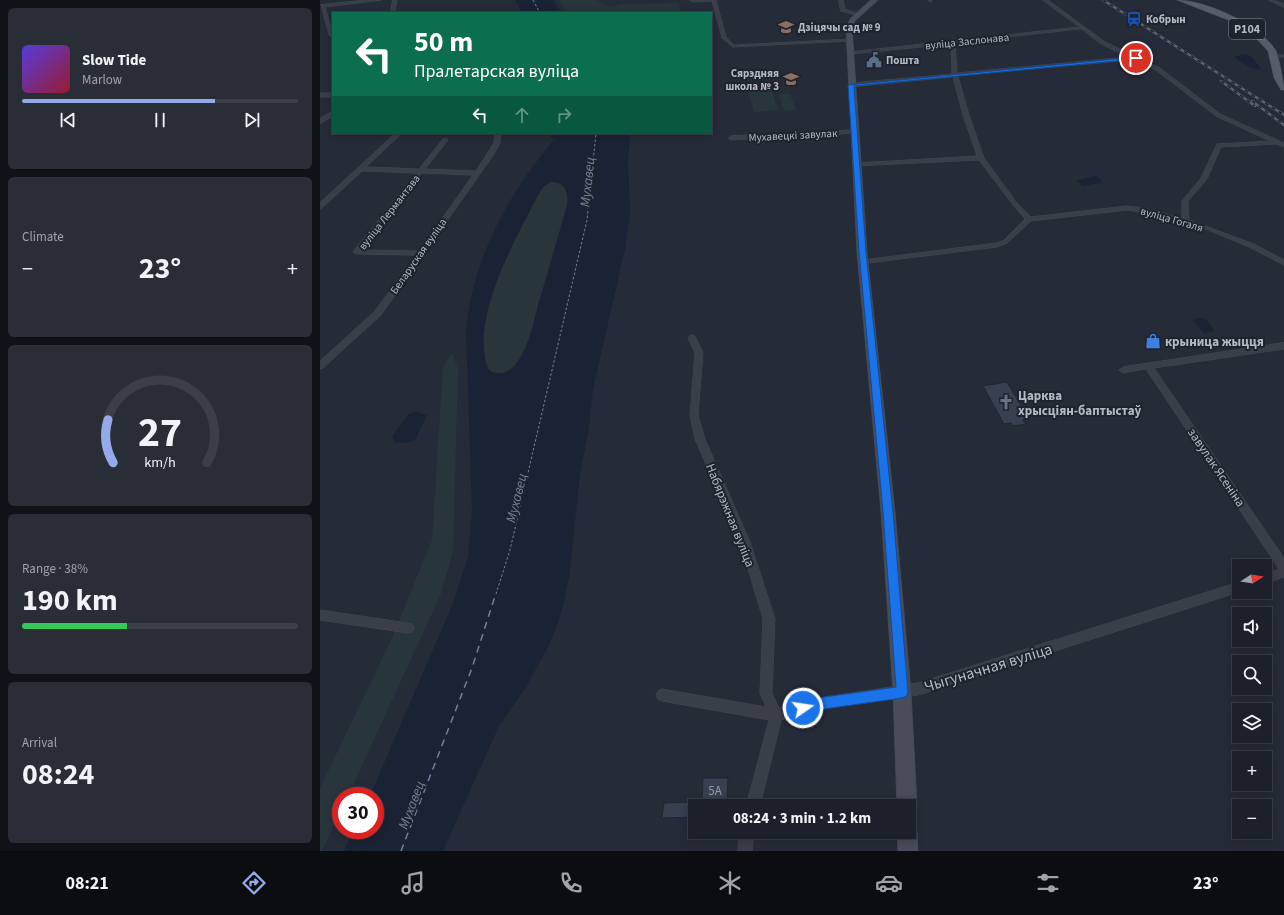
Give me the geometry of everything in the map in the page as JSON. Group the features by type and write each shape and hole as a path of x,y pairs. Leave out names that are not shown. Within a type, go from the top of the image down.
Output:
{"main road":[{"path":"875,0 849,24 851,47 851,85 863,262 888,512 902,692 907,799"},
{"name":"Р104","path":"1180,0 1215,11 1240,24 1266,43 1274,56 1275,74 1278,82 1284,88"},
{"path":"907,839 908,851"}],"street":[{"path":"332,36 324,6 379,0"},
{"path":"393,12 395,0"},
{"path":"692,1 712,0"},
{"name":"вуліца Заслонава","path":"712,0 724,38 733,46 851,47 953,43 1083,28"},
{"path":"842,0 843,10 857,15"},
{"path":"1045,0 1103,43 1158,69 1218,115 1281,143"},
{"path":"1272,0 1284,6"},
{"path":"863,262 997,245 1005,242 1029,219 1015,204 981,158 966,115 955,75 953,43"},
{"path":"1274,56 1284,56"},
{"path":"851,85 1136,58"},
{"path":"320,95 332,95"},
{"path":"320,122 332,114"},
{"name":"Мухавецкі завулак","path":"731,138 855,132"},
{"path":"320,207 398,134"},
{"name":"Беларуская вуліца","path":"320,366 378,313 478,174 497,143 498,134"},
{"name":"вуліца Лермантава","path":"420,253 357,252 445,140"},
{"path":"1186,222 1185,201 1204,179 1218,145 1281,143"},
{"path":"856,165 981,158"},
{"path":"361,169 478,174"},
{"name":"вуліца Гогаля","path":"1029,219 1127,208 1143,210 1186,222 1252,245 1271,254 1284,263"},
{"name":"Набярэжная вуліца","path":"692,338 699,353 694,415 700,439 745,542 769,619 766,693 776,715"},
{"path":"1123,370 1284,346"},
{"name":"завулак Ясеніна","path":"1149,367 1284,567"},
{"path":"1272,576 1284,572"},
{"name":"Чыгуначная вуліца","path":"776,715 817,704 902,692 955,678 1232,589"},
{"path":"320,615 408,628"},
{"path":"662,695 776,715 755,799"},
{"path":"745,851 746,839"}],"shaded area":[{"path":"559,0 597,0 610,7 622,4 679,3 680,12 565,12"},
{"path":"771,88 778,110 754,112 748,90"},
{"path":"779,94 790,94 796,110 784,111"},
{"path":"551,182 560,183 563,186 567,192 567,205 531,334 520,358 512,368 506,372 495,373 488,369 484,349 485,327 489,304 497,280 518,234 538,195 544,186"},
{"path":"452,353 458,369 453,551 441,594 352,787 332,787 332,829 322,851 320,851 320,788 391,640 432,540 443,367"}],"water":[{"path":"515,0 554,0 560,12 521,12"},
{"path":"1246,54 1253,58 1261,69 1251,68 1234,57"},
{"name":"Мухавец","path":"550,134 630,134 628,162 630,212 625,249 593,389 589,427 580,475 569,578 559,620 549,645 526,687 499,726 443,851 344,851 350,839 384,839 384,787 374,787 453,603 468,557 472,511 466,330 470,304 476,278 484,254 507,206 536,162 553,141 561,141 553,140","holes":["551,182 560,183 567,192 567,205 527,344 520,359 512,368 506,372 495,373 488,369 484,349 485,327 489,304 497,280 518,234 544,186"]},
{"path":"1096,176 1101,179 1101,183 1082,186 1077,180"},
{"path":"1198,318 1206,319 1214,331 1204,333 1193,321"},
{"path":"416,412 427,415 415,440 406,443 395,442 392,437 408,414"}],"building":[{"name":"Царква хрысціян-баптыстаў","path":"1007,382 1029,419 1023,420 1026,424 1013,426 1011,423 1004,424 983,386"},
{"path":"703,778 728,778 727,799 702,799"},
{"path":"688,802 688,817 662,818 664,803"}],"ferry route":[{"path":"533,0 539,12"},
{"path":"496,594 510,550 587,220 596,134"},
{"path":"401,851 472,668 496,593"}],"railway":[{"path":"1103,0 1284,115"},
{"path":"1221,81 1255,106"},
{"path":"1252,101 1284,125"}],"place":[{"name":"Кобрын","path":"1134,19"},
{"name":"Дзіцячы сад № 9","path":"786,27"},
{"name":"Пошта","path":"874,60"},
{"name":"Сярэдняя школа № 3","path":"791,79"},
{"name":"крыница жыцця","path":"1153,341"},
{"name":"Царква хрысціян-баптыстаў","path":"1006,402"}],"route":[{"path":"803,708 817,704 902,692 888,512 862,252 851,85 1136,58"}]}
